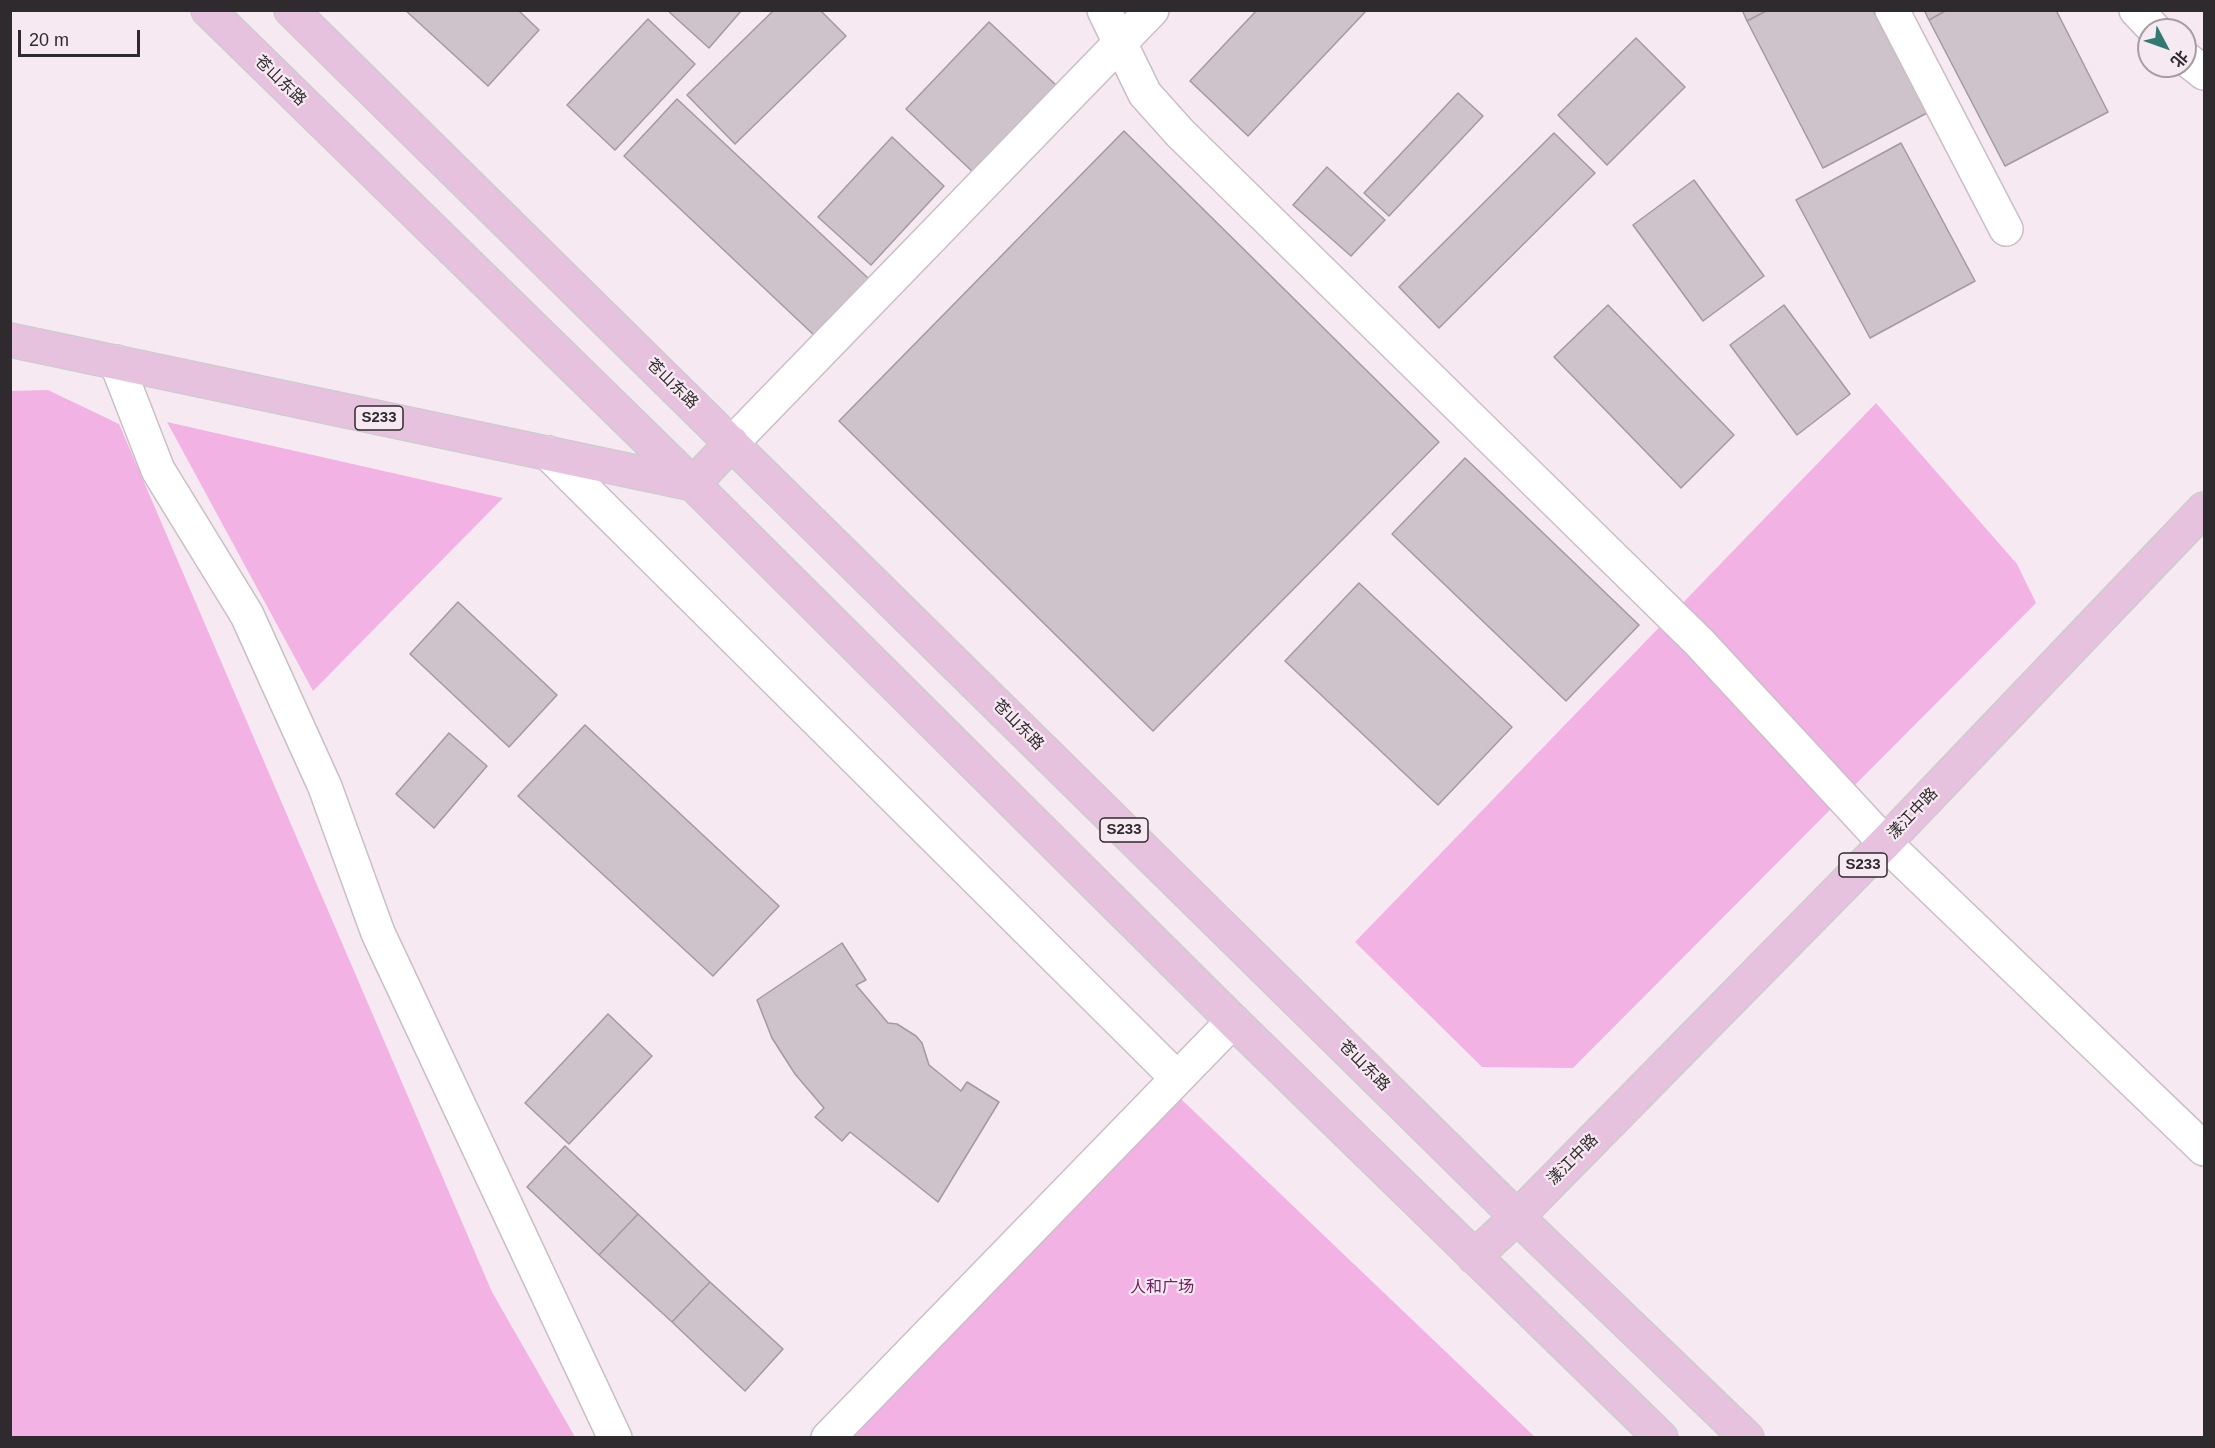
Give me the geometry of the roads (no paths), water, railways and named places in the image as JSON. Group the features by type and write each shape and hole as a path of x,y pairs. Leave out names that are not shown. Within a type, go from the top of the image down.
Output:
{"main road":[{"name":"苍山东路","path":"208,10 693,484 1233,1021 1661,1437"},
{"name":"苍山东路","path":"291,10 1517,1217 1747,1437"},
{"name":"S233","path":"10,340 693,484"},
{"path":"693,484 732,443"},
{"name":"漾江中路","path":"1474,1257 1517,1217 1885,843 2205,509"}],"street":[{"path":"1104,10 1145,94 1180,132 1700,643 1885,843 2205,1149"},
{"path":"732,443 1152,10"},
{"path":"1892,10 2006,229"},
{"path":"116,362 158,470 247,615 325,787 378,933 615,1437"},
{"path":"548,453 1177,1078"},
{"path":"828,1437 1233,1021"}],"park label":[{"name":"人和广场","path":"1162,1288"}]}
